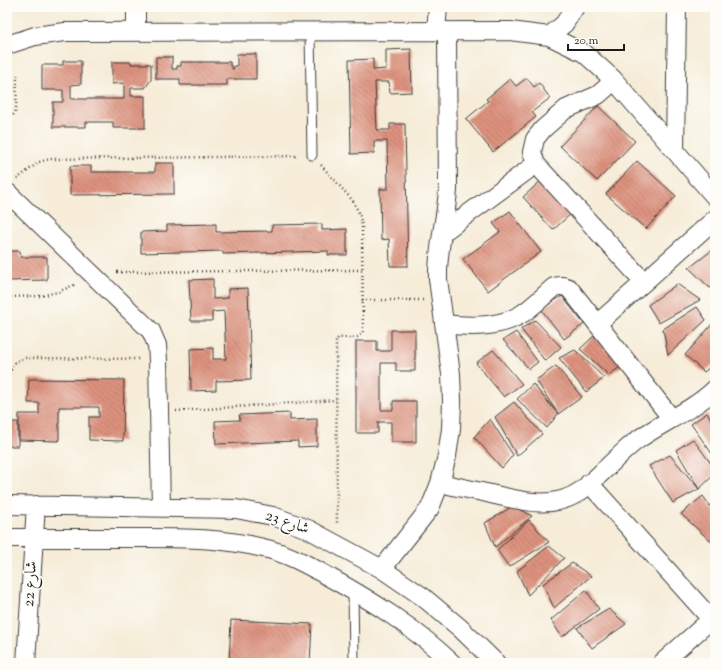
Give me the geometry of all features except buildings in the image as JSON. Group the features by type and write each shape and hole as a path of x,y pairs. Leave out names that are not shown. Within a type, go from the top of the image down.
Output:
{"street":[{"path":"136,7 136,32"},
{"path":"382,569 430,508 440,483 447,456 451,429 452,402 438,263 448,190 442,31 438,7"},
{"path":"549,36 564,24 575,7"},
{"path":"675,151 677,7"},
{"path":"7,45 35,36 65,32 510,31 549,36 584,53 613,79 715,197"},
{"path":"613,79 598,94 566,109 543,129 535,139 532,152 536,164 644,282"},
{"path":"442,233 536,164"},
{"path":"10,187 90,272 151,331 157,345 158,360 161,507"},
{"path":"597,324 715,219"},
{"path":"444,324 483,326 502,322 520,315 554,287 559,286 569,288 672,419"},
{"path":"440,483 522,502 553,502 568,498 582,490 627,448 642,437 695,405 715,389"},
{"path":"589,483 713,617 662,663"},
{"name":"شارع 23","path":"7,505 236,509 273,516 308,529 382,569 423,597 460,628 496,663"},
{"name":"شارع 22","path":"26,663 36,505"},
{"name":"شارع 23","path":"7,538 198,538 231,541 265,548 296,559 353,590 394,615 433,644 452,663"}],"lane":[{"path":"310,31 312,155"},
{"path":"353,590 354,663"}],"path":[{"path":"7,120 12,117 16,110 17,75"},
{"path":"10,187 39,162 50,159 312,155 353,201 359,213 362,226 362,334 356,338 338,338 336,341 337,545"},
{"path":"7,297 40,296 58,292 75,284 90,272 362,270"},
{"path":"362,300 441,300"},
{"path":"7,377 16,361 26,358 158,360"},
{"path":"159,412 336,400"}]}
